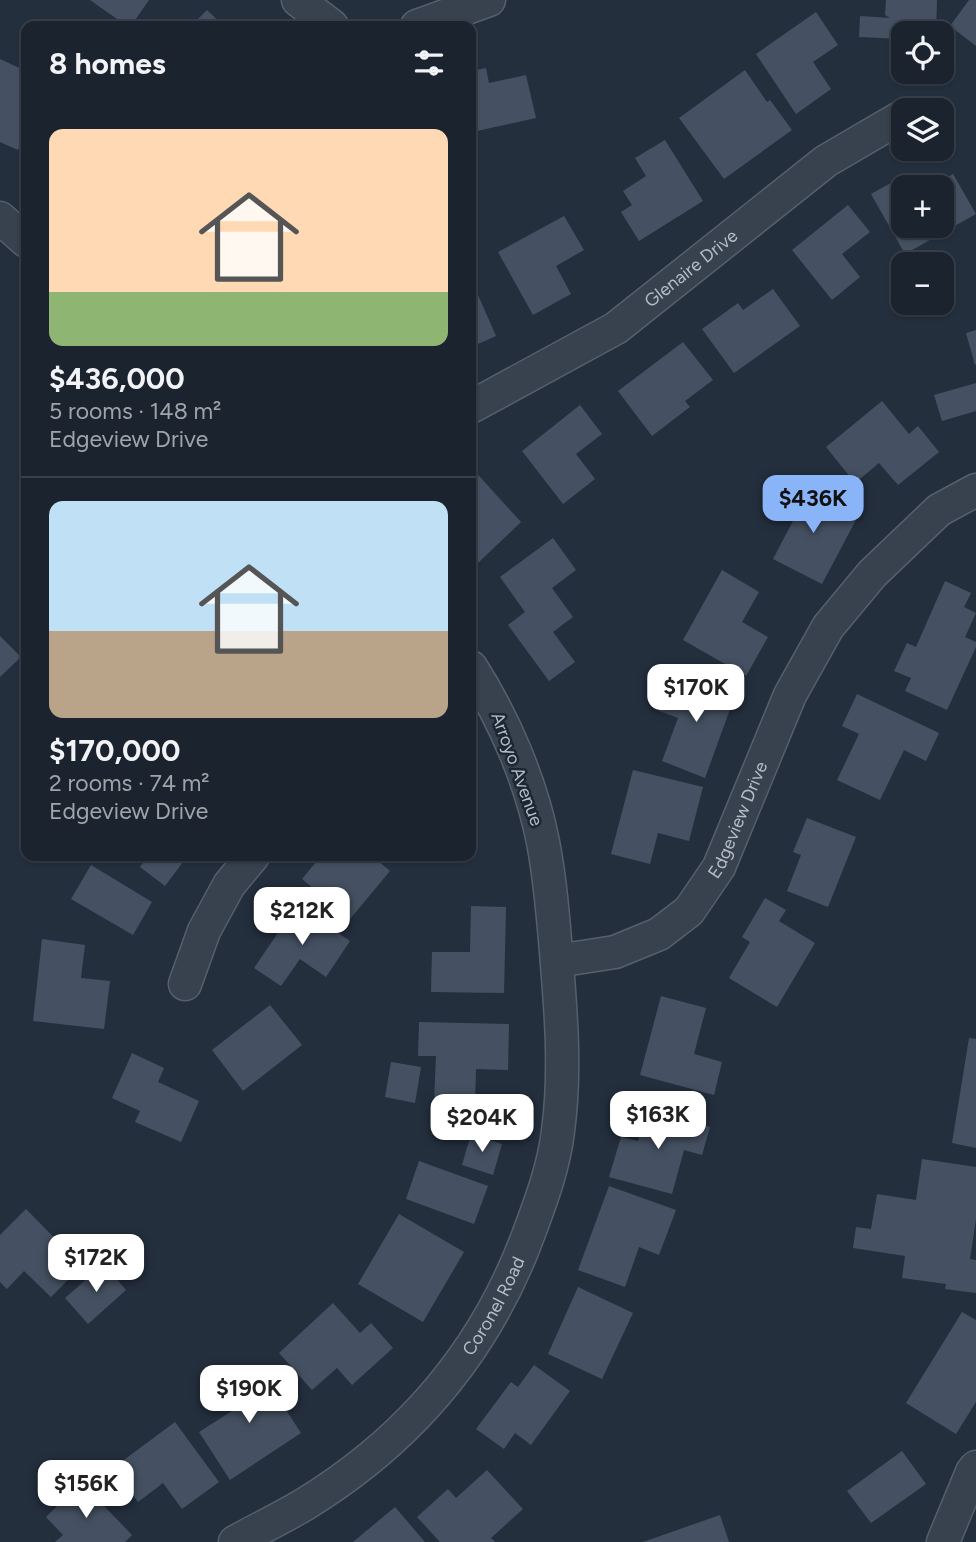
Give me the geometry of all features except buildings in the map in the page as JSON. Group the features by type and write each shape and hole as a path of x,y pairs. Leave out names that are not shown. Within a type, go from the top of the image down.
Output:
{"street":[{"path":"298,0 325,21"},
{"path":"430,21 489,0"},
{"name":"Glenaire Drive","path":"476,404 616,328 827,161 891,123"},
{"path":"0,218 21,237"},
{"name":"Edgeview Drive","path":"557,961 615,952 659,934 689,911 719,867 790,695 828,627 872,574 939,510 976,490"},
{"name":"Arroyo Avenue","path":"476,676 496,710 534,804 552,900 557,961"},
{"path":"186,984 204,931 229,884 249,861"},
{"name":"Coronel Road","path":"235,1542 306,1503 375,1454 410,1423 452,1376 498,1306 534,1222 558,1134 563,1079 557,961"},
{"path":"943,1542 967,1508 976,1467"}]}
